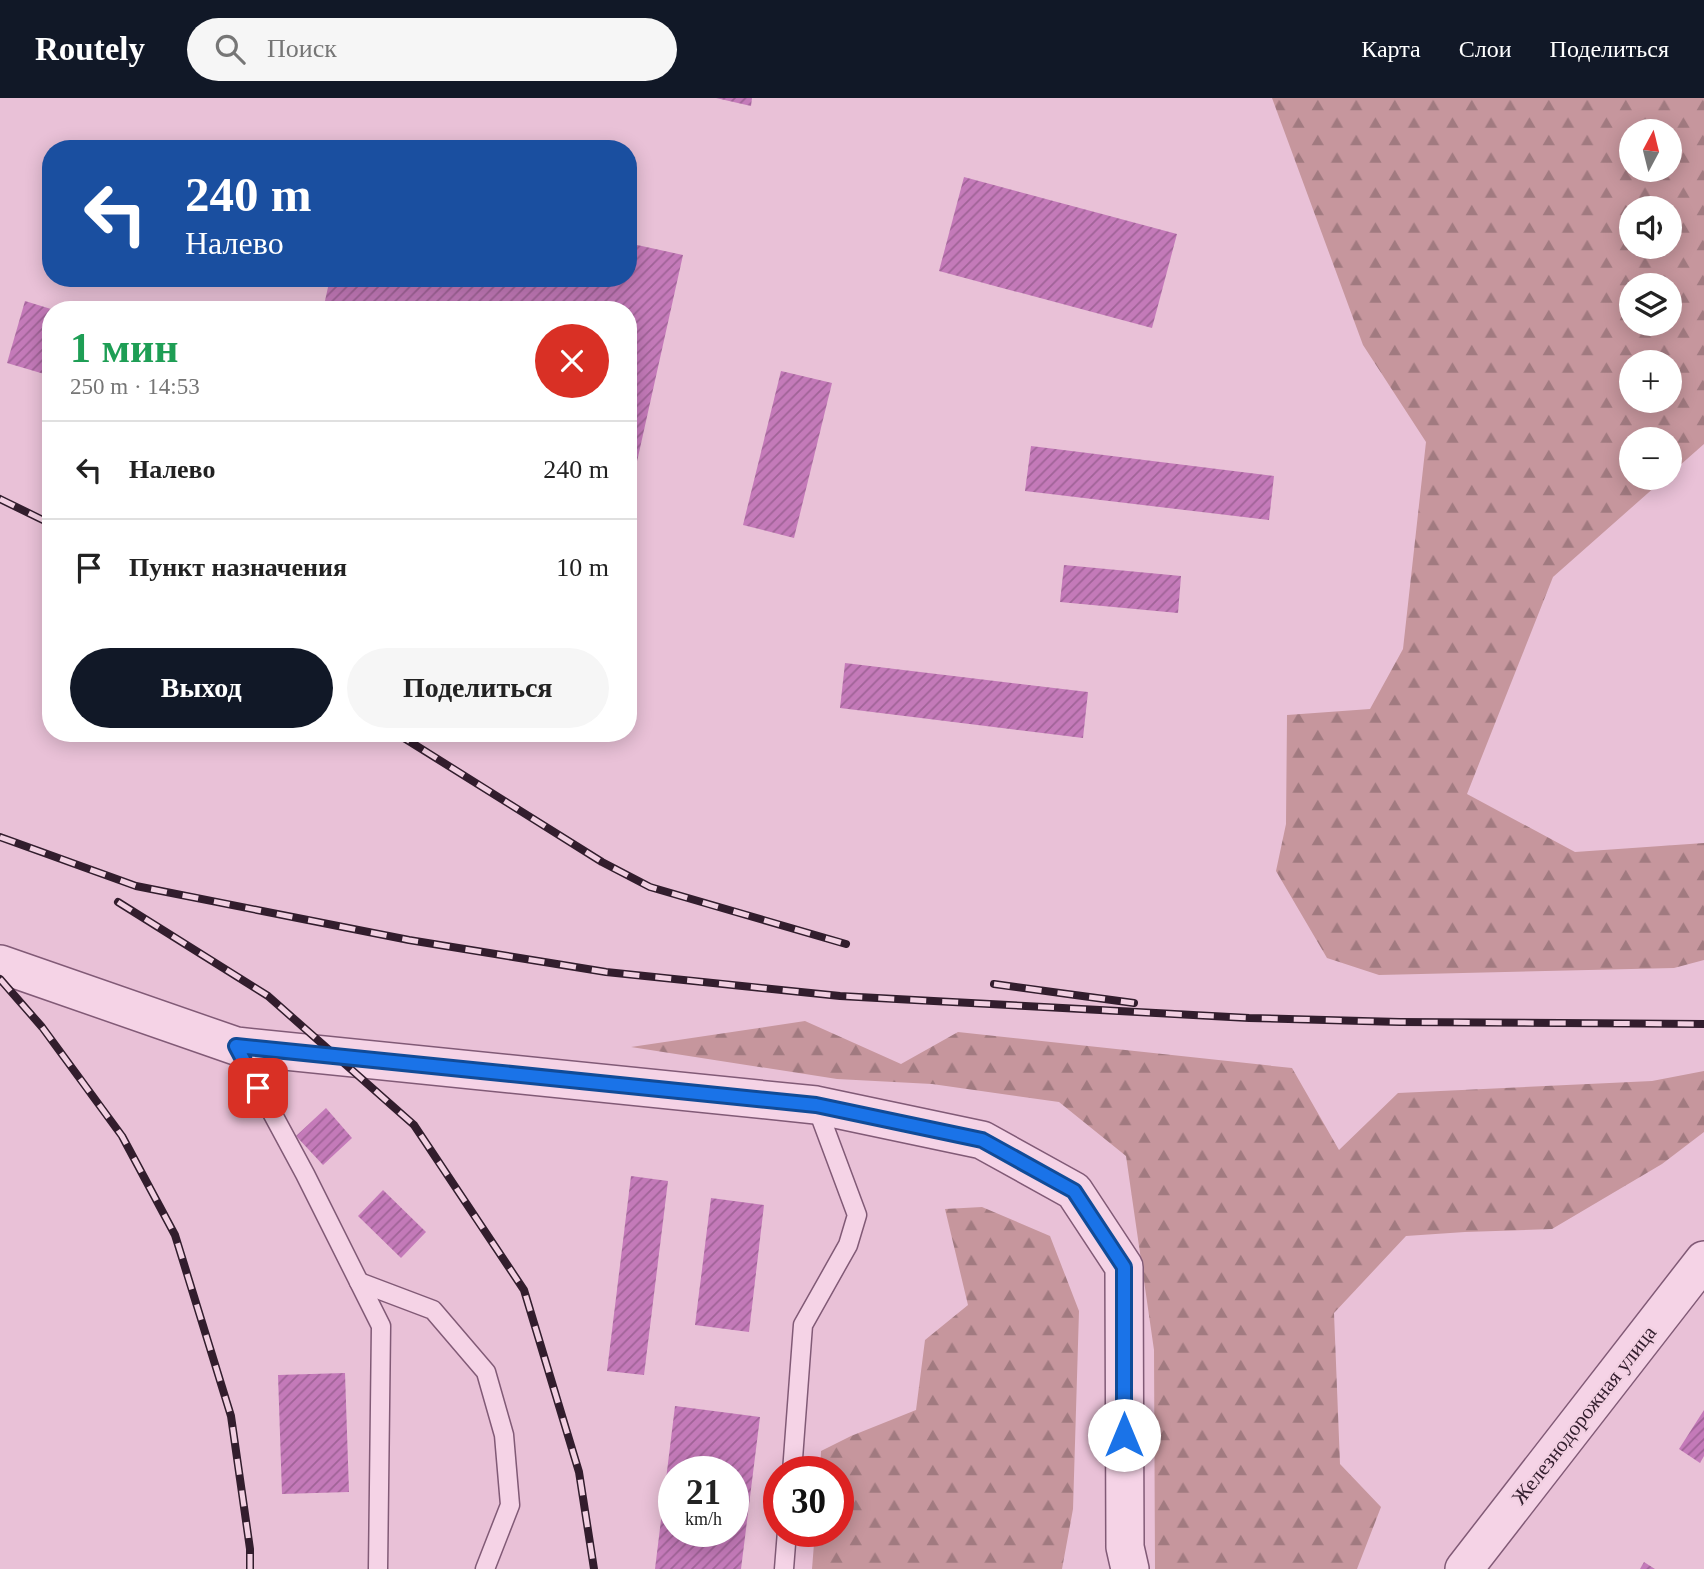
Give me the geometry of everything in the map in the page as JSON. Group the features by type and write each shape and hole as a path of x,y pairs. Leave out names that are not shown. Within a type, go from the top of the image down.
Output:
{"street":[{"path":"0,964 236,1046 816,1105 982,1140 1074,1191 1124,1267 1125,1547 1130,1569"},
{"name":"Железнодорожная улица","path":"1464,1569 1704,1260"}],"lane":[{"path":"236,1046 305,1174 381,1326 378,1569"},
{"path":"793,1456 803,1325 848,1245 857,1216 816,1105"},
{"path":"359,1282 433,1311 486,1372 504,1435 510,1505 485,1569"},
{"path":"784,1569 786,1547"}],"green space":[{"path":"1272,98 1704,98 1704,444 1682,463 1682,427 1619,427 1619,490 1651,490 1553,577 1467,794 1575,852 1704,843 1704,960 1674,968 1379,975 1327,958 1276,871 1286,824 1287,715 1370,709 1403,649 1426,442 1363,345"},
{"path":"805,1021 901,1064 958,1032 1292,1068 1339,1150 1398,1093 1652,1081 1704,1071 1704,1132 1662,1164 1552,1229 1406,1236 1334,1313 1340,1464 1381,1507 1357,1569 1155,1569 1154,1350 1126,1156 1059,1102 932,1084 837,1079 631,1047"},
{"path":"982,1207 1050,1236 1079,1311 1073,1509 1062,1569 812,1569 814,1547 854,1547 854,1456 821,1456 821,1451 916,1410 925,1340 968,1305 945,1209"}],"building":[{"path":"716,98 752,98 751,106"},
{"path":"964,177 1177,234 1152,328 939,271"},
{"path":"637,245 683,255 637,462 637,301 325,301 328,287 637,287"},
{"path":"25,301 42,306 42,373 7,363"},
{"path":"781,371 832,383 794,538 743,525"},
{"path":"1031,446 1274,476 1269,520 1025,491"},
{"path":"1064,565 1181,576 1178,613 1060,602"},
{"path":"845,663 1088,692 1083,738 840,708"},
{"path":"326,1108 352,1138 323,1165 296,1136"},
{"path":"631,1176 668,1181 644,1375 607,1371"},
{"path":"383,1190 426,1232 401,1258 358,1216"},
{"path":"711,1198 764,1205 749,1332 695,1325"},
{"path":"345,1373 349,1492 282,1494 278,1375"},
{"path":"675,1406 760,1417 749,1505 749,1456 669,1456"},
{"path":"1704,1410 1704,1456 1700,1463 1679,1449"},
{"path":"658,1545 658,1547 744,1547 741,1569 655,1569"},
{"path":"1644,1562 1655,1569 1640,1569"}],"railway":[{"path":"0,499 42,520"},
{"path":"410,742 602,862 650,887 846,944"},
{"path":"0,837 136,886 409,940 606,972 840,996 1249,1018 1704,1024"},
{"path":"118,902 268,996 414,1125 524,1290 579,1472 594,1569"},
{"path":"0,979 42,1027 122,1136 175,1235 231,1416 250,1549 250,1569"},
{"path":"994,984 1134,1003"}],"route":[{"path":"258,1088 236,1046 816,1105 982,1140 1074,1191 1124,1267 1124,1435"}]}
